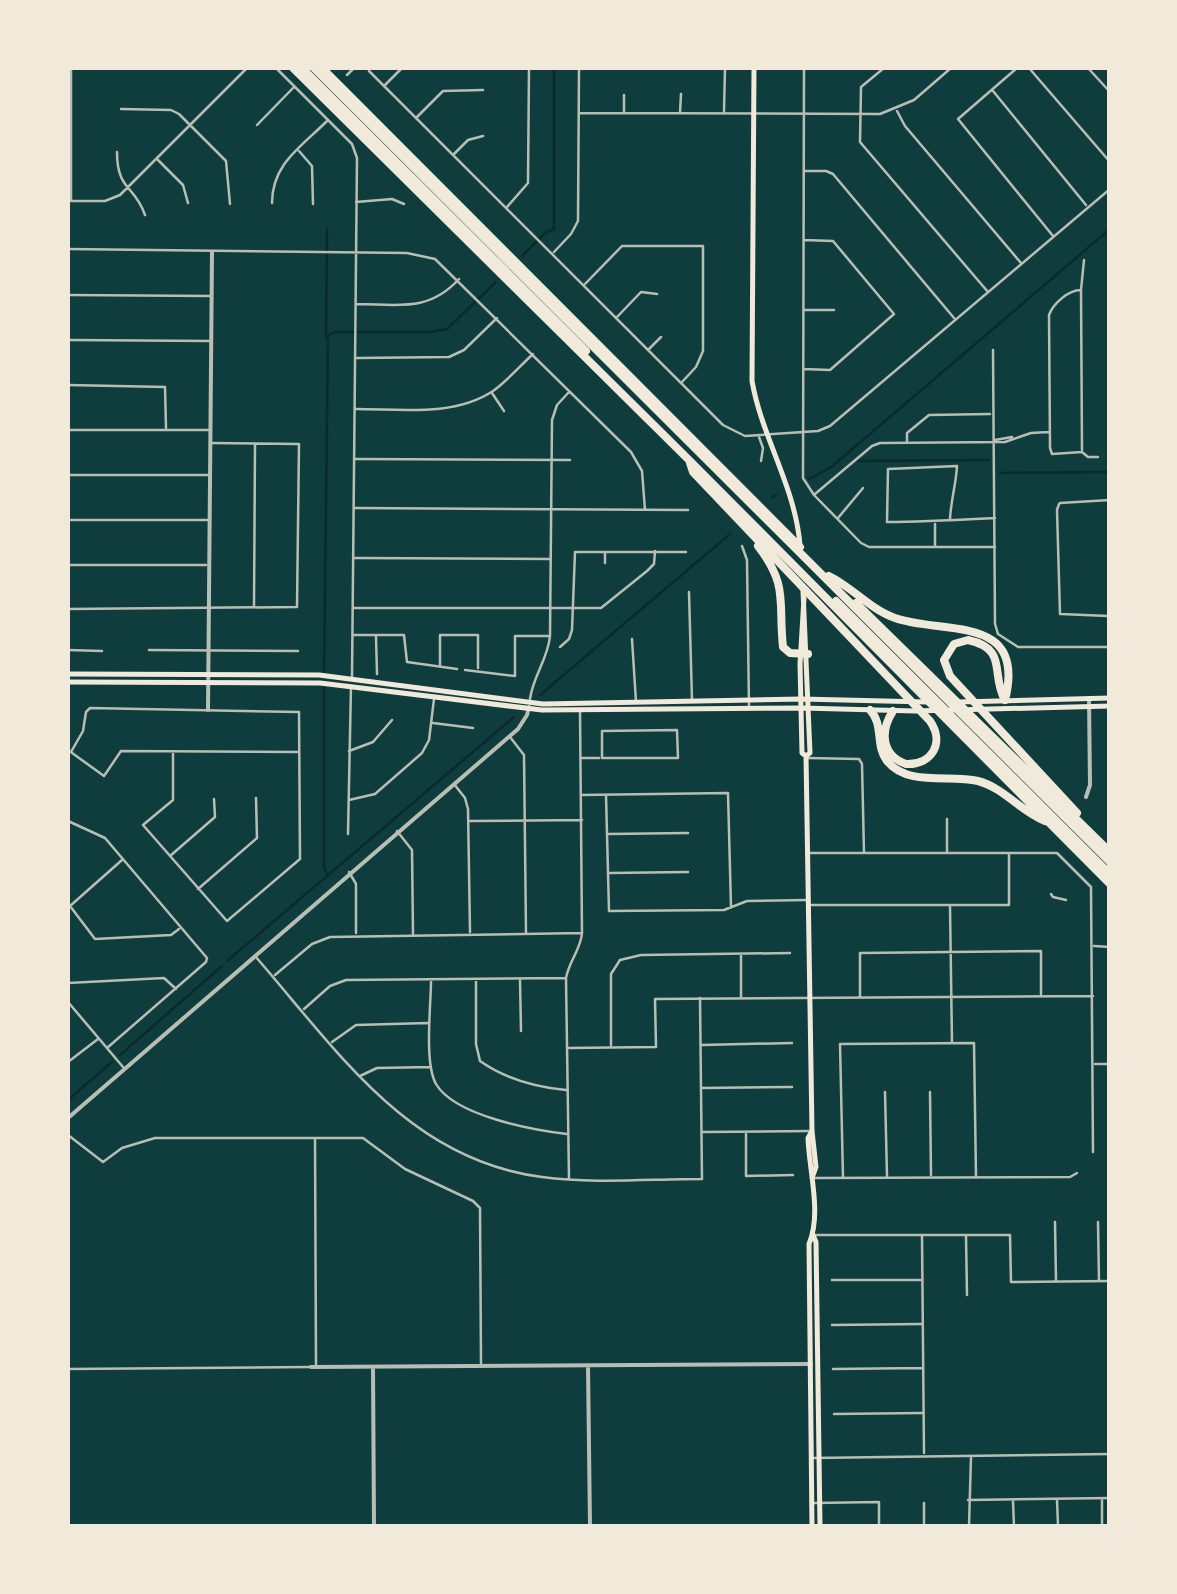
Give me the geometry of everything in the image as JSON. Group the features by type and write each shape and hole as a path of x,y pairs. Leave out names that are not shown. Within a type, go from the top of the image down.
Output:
{"highway":[{"path":"293,68 1110,884"},
{"path":"302,68 1110,874"},
{"path":"314,68 1110,862"},
{"path":"322,68 1110,851"},
{"path":"688,459 694,472 740,522 930,721 938,739 933,753 924,762 906,764 889,754 884,741 885,725 894,710"},
{"path":"740,522 778,575 784,646 790,653 804,654"},
{"path":"829,576 899,620 967,629 986,636 1004,658 1005,705"},
{"path":"1005,705 992,652 968,640 954,644 944,660 950,676 1031,760 1110,851"},
{"path":"870,710 878,721 882,750 894,767 916,777 979,782 997,788 1028,814 1050,823"}],"main road":[{"path":"754,68 752,381 756,406 787,481 799,530 804,598 802,753 806,757 812,1131 808,1138 818,1364 815,1457"},
{"path":"68,678 352,683 529,706"},
{"path":"352,683 434,697 529,706 915,711 986,710 1005,705 1110,698"},
{"path":"692,706 749,700 1110,706"},
{"path":"813,1235 809,1254 809,1364 816,1526"},
{"path":"809,1254 816,1258"}],"street":[{"path":"71,68 69,202 105,201 127,189 247,68"},
{"path":"119,68 134,68"},
{"path":"276,68 352,144 357,158 354,636 348,834"},
{"path":"347,75 354,68"},
{"path":"384,86 402,68"},
{"path":"507,208 528,182 529,68"},
{"path":"552,254 578,222 579,68"},
{"path":"724,114 725,68"},
{"path":"804,68 803,478 814,495 869,547 994,547"},
{"path":"884,68 860,87 860,142 988,292"},
{"path":"579,113 861,115 896,110 951,68"},
{"path":"1018,68 958,120 1054,237"},
{"path":"1028,68 1110,162"},
{"path":"1088,68 1110,92"},
{"path":"369,71 723,425 745,436 802,433 830,426 1110,189"},
{"path":"1102,82 1110,76"},
{"path":"257,126 295,86"},
{"path":"416,118 443,90 483,90"},
{"path":"992,90 1088,207"},
{"path":"680,94 680,114"},
{"path":"624,95 624,114"},
{"path":"121,109 171,110 190,124 226,161 230,204"},
{"path":"896,110 905,126 1022,264"},
{"path":"272,203 272,183 277,172 328,120"},
{"path":"453,155 468,140 482,136"},
{"path":"298,150 312,166 313,204"},
{"path":"117,152 117,170 145,215"},
{"path":"157,159 183,185 188,202"},
{"path":"804,171 833,174 955,319"},
{"path":"354,202 392,199 404,204"},
{"path":"802,369 830,370 894,314 833,241 804,240"},
{"path":"584,285 622,246 702,246 703,351 696,368 681,383"},
{"path":"68,249 354,252 419,254 435,259 637,461 642,471 645,510"},
{"path":"208,710 212,252"},
{"path":"1082,452 1084,260"},
{"path":"354,304 430,302 448,292 459,279"},
{"path":"1081,290 1063,298 1048,315 1049,432 1052,454 1082,452 1098,457"},
{"path":"616,318 641,292 657,294"},
{"path":"68,295 211,296"},
{"path":"804,310 834,310"},
{"path":"354,358 449,357 464,350 496,318"},
{"path":"648,350 660,337"},
{"path":"68,340 211,340"},
{"path":"993,350 995,624 1006,641 1018,647 1109,647"},
{"path":"354,409 451,408 491,392 533,354"},
{"path":"68,385 165,388 166,430"},
{"path":"491,392 504,412"},
{"path":"68,1118 521,725 550,636 553,415 570,392"},
{"path":"906,442 907,433 929,416 993,414"},
{"path":"68,430 210,430"},
{"path":"814,495 872,446 1006,442 1049,432"},
{"path":"758,436 761,461"},
{"path":"68,609 297,608 299,444 210,443"},
{"path":"254,610 255,444"},
{"path":"354,458 570,460"},
{"path":"950,519 957,466 888,468 887,522 995,518"},
{"path":"68,475 210,476"},
{"path":"837,519 863,488"},
{"path":"1055,499 1059,504"},
{"path":"1056,618 1060,614 1056,510 1065,500 1110,500"},
{"path":"354,508 688,510"},
{"path":"68,520 210,520"},
{"path":"935,523 935,548"},
{"path":"742,546 746,560 749,709"},
{"path":"605,551 605,563"},
{"path":"560,647 570,639 575,552 686,552"},
{"path":"354,608 601,608 648,571 654,564 654,552"},
{"path":"1110,552 1110,682"},
{"path":"354,558 551,559"},
{"path":"68,565 210,566"},
{"path":"688,592 692,706"},
{"path":"1060,614 1109,616"},
{"path":"440,666 440,634 478,634 478,671"},
{"path":"354,636 404,635 404,661 457,668"},
{"path":"376,636 376,674"},
{"path":"465,670 515,676 515,636 550,636"},
{"path":"632,638 636,706"},
{"path":"68,650 102,651"},
{"path":"150,650 298,651"},
{"path":"348,800 375,794 422,753 429,740 434,697"},
{"path":"1086,797 1090,785 1089,698"},
{"path":"569,1179 566,978 569,962 582,940 580,707"},
{"path":"172,752 173,800 143,825 227,921 300,859 300,752 299,712 87,710 84,730 69,751 104,776 121,751 300,752"},
{"path":"348,751 373,742 392,720"},
{"path":"431,723 473,728"},
{"path":"581,758 602,758 678,758 677,730 602,730 602,758"},
{"path":"509,736 524,755 526,933"},
{"path":"806,757 859,759 864,853"},
{"path":"453,783 465,798 468,821 470,934"},
{"path":"582,795 728,793 731,908"},
{"path":"606,795 609,911 731,908 746,901 1009,905 1009,852"},
{"path":"198,888 257,838 256,798"},
{"path":"170,856 215,817 214,800"},
{"path":"947,819 947,852"},
{"path":"468,821 582,820"},
{"path":"68,821 105,838 207,960 107,1048"},
{"path":"397,830 412,850 413,934"},
{"path":"606,834 688,833"},
{"path":"807,852 1057,853 1091,887 1093,1152"},
{"path":"123,860 70,906 95,938 171,935 181,928"},
{"path":"349,872 356,884 356,934"},
{"path":"607,873 688,872"},
{"path":"1051,894 1052,898 1066,900"},
{"path":"950,904 952,1043"},
{"path":"274,976 322,938 356,934 582,933"},
{"path":"1092,946 1110,946"},
{"path":"860,998 860,953 950,952 1041,952 1042,996"},
{"path":"611,1048 611,974 620,960 641,955 790,953"},
{"path":"740,998 741,954"},
{"path":"256,956 359,1076 403,1119 454,1149 520,1173 569,1179 702,1179 700,998"},
{"path":"68,983 164,978 176,990"},
{"path":"303,1010 341,981 566,978"},
{"path":"432,979 432,1068 436,1083 447,1096 481,1114 527,1129 568,1134"},
{"path":"520,979 522,1031"},
{"path":"476,980 476,1044 480,1061 510,1076 546,1088 567,1090"},
{"path":"68,994 68,1002 124,1069"},
{"path":"567,1048 656,1047 655,999 1093,996"},
{"path":"331,1043 356,1025 430,1023"},
{"path":"68,1062 99,1038"},
{"path":"843,1178 840,1044 952,1043 974,1043 976,1177"},
{"path":"700,1044 792,1044"},
{"path":"1093,1064 1110,1064"},
{"path":"359,1076 376,1068 432,1068"},
{"path":"701,1088 792,1087"},
{"path":"886,1092 887,1178"},
{"path":"930,1092 932,1178"},
{"path":"702,1132 812,1131"},
{"path":"746,1132 746,1176 793,1175"},
{"path":"68,1135 104,1162 122,1148 156,1138 363,1138 405,1169 473,1201 481,1212 481,1366"},
{"path":"313,1367 315,1138"},
{"path":"812,1178 1077,1173"},
{"path":"1055,1222 1056,1281"},
{"path":"1098,1222 1100,1281"},
{"path":"813,1235 1010,1234 1012,1282 1110,1281"},
{"path":"922,1235 924,1456"},
{"path":"966,1235 967,1295"},
{"path":"832,1280 922,1280"},
{"path":"832,1325 922,1324"},
{"path":"68,1369 818,1364"},
{"path":"373,1366 374,1526"},
{"path":"588,1366 590,1526"},
{"path":"833,1369 923,1368"},
{"path":"834,1414 924,1413"},
{"path":"815,1457 1110,1454"},
{"path":"969,1526 971,1455"},
{"path":"1102,1498 1102,1526"},
{"path":"968,1500 1110,1498"},
{"path":"1013,1499 1014,1526"},
{"path":"1057,1499 1058,1526"},
{"path":"816,1502 878,1502 879,1526"},
{"path":"924,1503 924,1526"}],"waterway":[{"path":"522,256 554,229 554,68"},
{"path":"326,337 327,228"},
{"path":"809,479 830,468 1110,229"},
{"path":"324,672 328,336 335,332 447,329 496,282"},
{"path":"859,461 989,460"},
{"path":"1000,473 1110,472"},
{"path":"772,498 776,495"},
{"path":"540,695 730,534"},
{"path":"324,688 327,876"},
{"path":"227,961 514,717"},
{"path":"120,1055 222,966"},
{"path":"68,1100 112,1062"}]}
